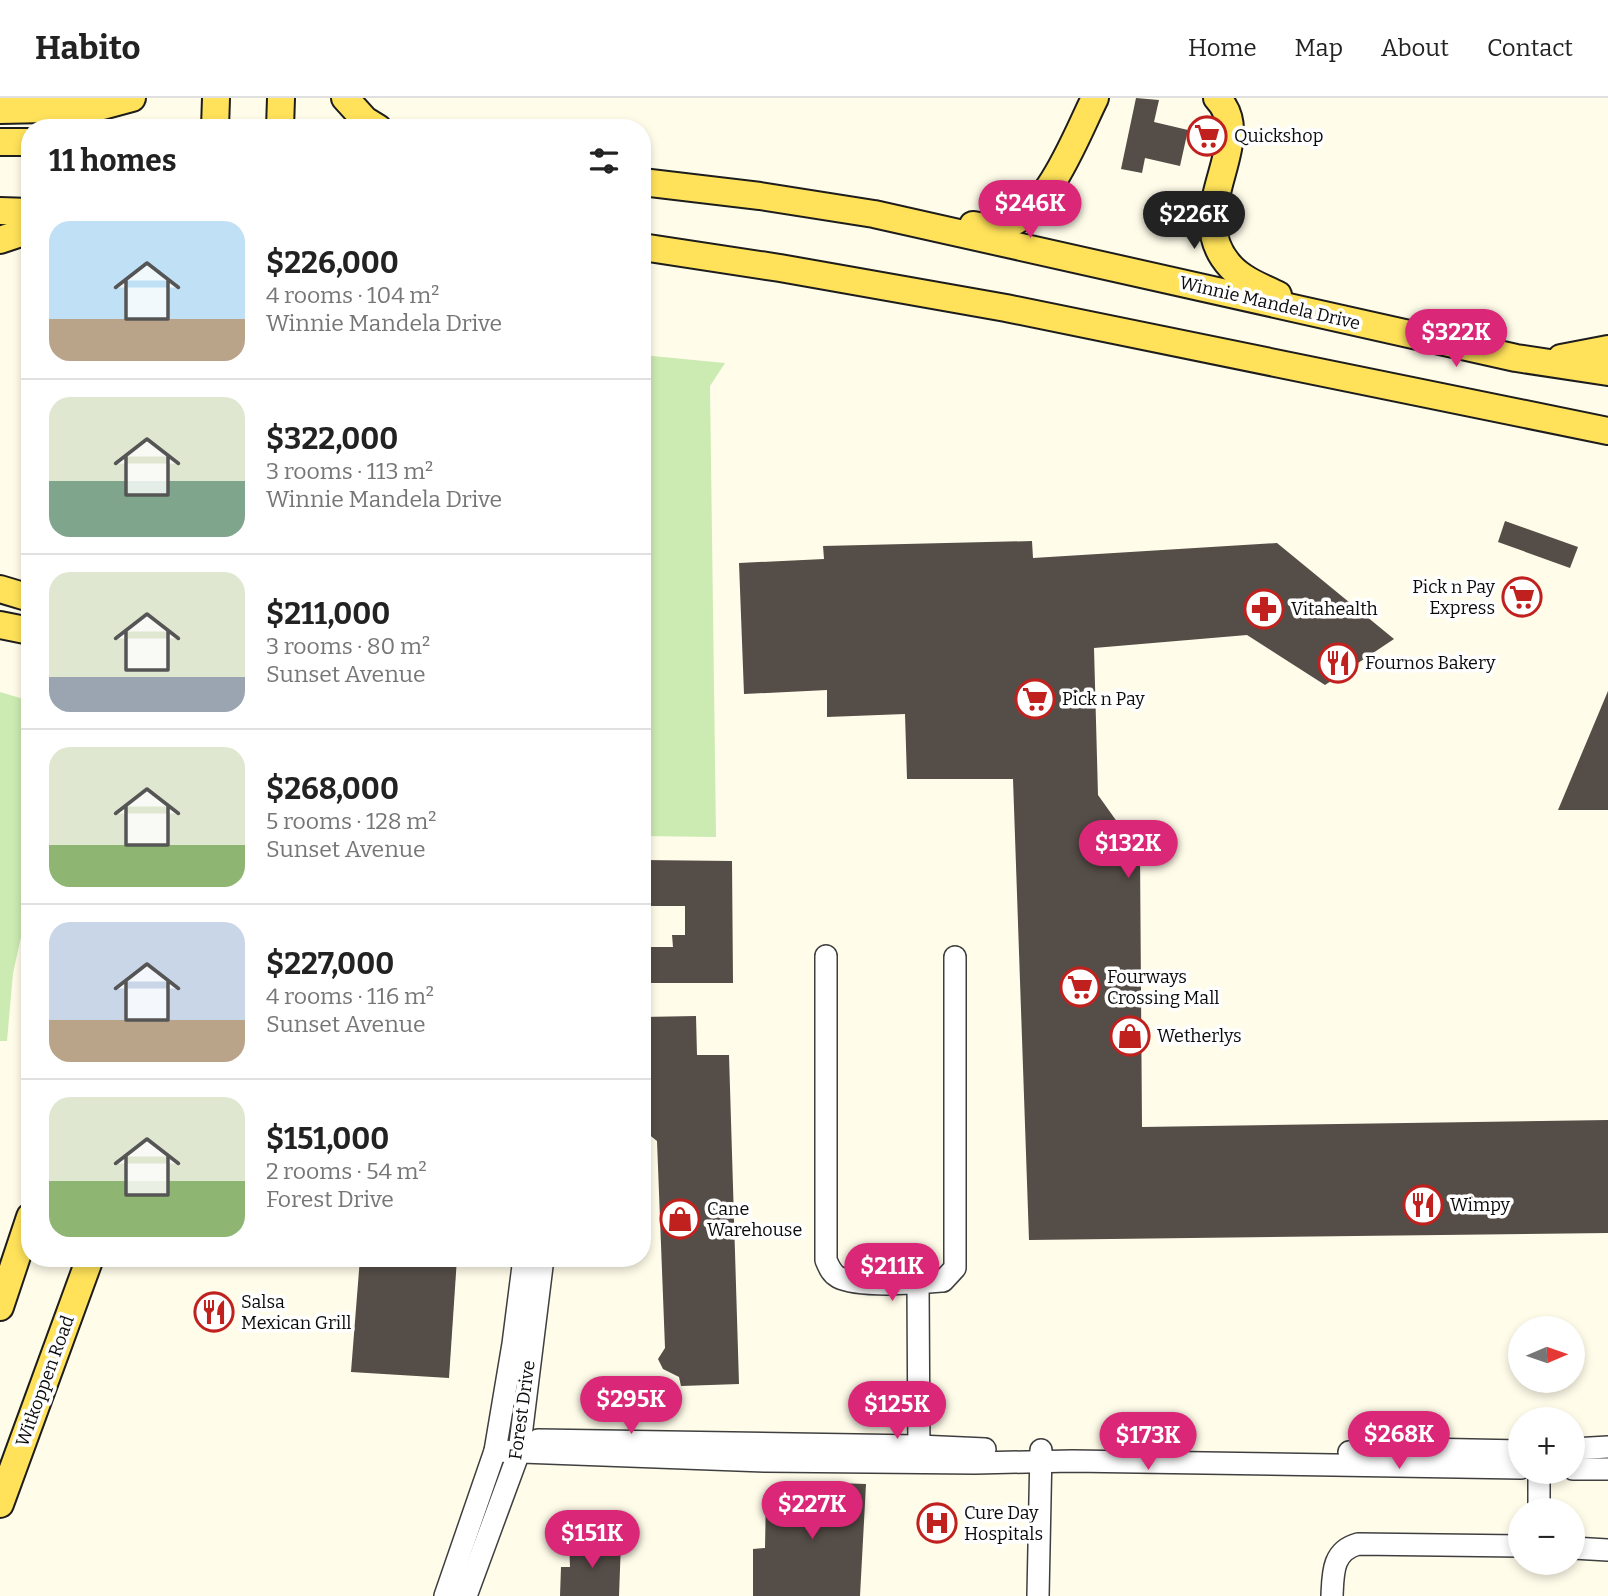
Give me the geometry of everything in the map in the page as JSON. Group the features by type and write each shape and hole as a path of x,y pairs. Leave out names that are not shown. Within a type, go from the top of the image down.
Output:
{"main road":[{"path":"0,110 95,108 132,98"},
{"path":"345,98 364,119"},
{"path":"874,214 914,214 989,228 1013,223 1038,204 1048,189 1095,98"},
{"path":"1217,98 1227,113 1230,132 1213,210 1212,223 1217,246 1222,257 1241,276 1314,313"},
{"path":"215,119 216,99"},
{"path":"0,142 21,142"},
{"name":"Winnie Mandela Drive","path":"651,183 760,196 874,214 1314,313 1542,362 1608,372"},
{"path":"0,211 21,212"},
{"path":"0,240 21,233"},
{"path":"651,248 780,268 1033,314 1608,431"},
{"path":"1542,362 1608,349"},
{"path":"0,589 21,595"},
{"path":"0,625 21,629"},
{"path":"0,1307 21,1244"},
{"name":"Witkoppen Road","path":"0,1504 87,1267"}],"street":[{"path":"826,956 826,1260 836,1276 851,1282 918,1283 943,1280 955,1268 955,957"},
{"name":"Forest Drive","path":"445,1596 496,1445 523,1267"},
{"name":"Forest Drive","path":"466,1596 520,1446 542,1267"},
{"path":"918,1283 919,1454"},
{"path":"496,1445 1508,1468"},
{"path":"1585,1448 1608,1447"},
{"path":"1041,1456 1322,1453 1421,1449 1508,1451"},
{"path":"1038,1596 1041,1456"},
{"path":"1585,1469 1608,1469"},
{"path":"1332,1596 1334,1570 1343,1550 1350,1546 1508,1546"},
{"path":"1585,1549 1608,1550"}],"green space":[{"path":"651,356 725,363 710,386 716,837 651,836"},
{"path":"0,692 21,698 21,937 13,973 7,1041 0,1041"}],"building":[{"path":"1136,98 1159,100 1154,122 1188,130 1180,166 1145,158 1142,173 1121,169"},
{"path":"1505,521 1578,547 1570,568 1498,542"},
{"name":"Fourways Crossing Mall","path":"1032,541 1033,558 1277,543 1394,639 1325,685 1247,635 1094,648 1098,795 1140,854 1142,1127 1608,1120 1608,1233 1029,1240 1013,779 907,779 905,714 827,717 827,690 744,694 739,563 824,559 823,546"},
{"path":"1608,691 1608,810 1558,810"},
{"path":"651,860 732,861 733,983 651,983 651,947 673,947 672,935 685,935 685,906 651,906"},
{"path":"696,1016 697,1055 729,1055 739,1384 681,1386 679,1377 663,1369 658,1359 665,1348 657,1141 651,1136 651,1017"},
{"path":"359,1267 456,1267 449,1378 351,1372"},
{"path":"791,1483 866,1484 860,1596 753,1596 753,1549 765,1548 766,1495"},
{"path":"569,1541 621,1542 619,1596 560,1596 561,1567 570,1567"}],"place":[{"name":"Quickshop","path":"1207,136"},
{"name":"Pick n Pay Express","path":"1522,597"},
{"name":"Vitahealth","path":"1264,609"},
{"name":"Fournos Bakery","path":"1338,663"},
{"name":"Pick n Pay","path":"1035,699"},
{"name":"Fourways Crossing Mall","path":"1080,987"},
{"name":"Wetherlys","path":"1130,1036"},
{"name":"Wimpy","path":"1423,1205"},
{"name":"Cane Warehouse","path":"680,1219"},
{"name":"Salsa Mexican Grill","path":"214,1312"},
{"name":"Cure Day Hospitals","path":"937,1523"}]}
